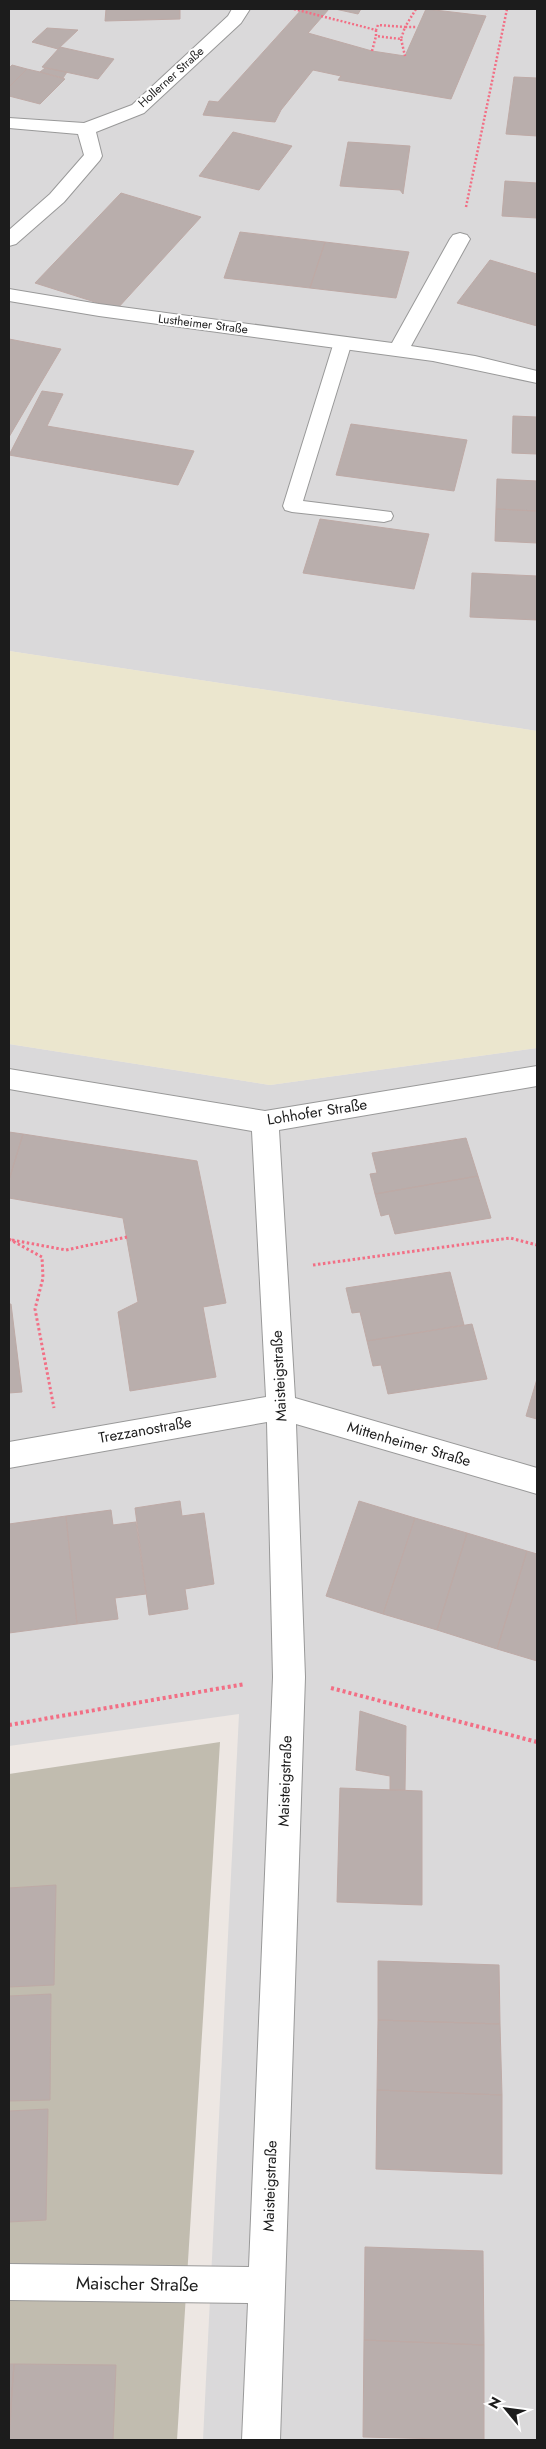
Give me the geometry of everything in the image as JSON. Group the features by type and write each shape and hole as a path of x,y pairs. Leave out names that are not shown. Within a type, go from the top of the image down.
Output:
{"street":[{"name":"Hollerner Straße","path":"86,129 138,109 235,19 241,9"},
{"path":"9,123 86,129 93,156 57,198 9,240"},
{"path":"398,350 460,239"},
{"name":"Lustheimer Straße","path":"9,295 89,310 398,350 494,365 537,377"},
{"name":"Lohhofer Straße","path":"9,1079 265,1122 537,1076"},
{"name":"Maisteigstraße","path":"261,2440 289,1677 281,1407 265,1122"},
{"name":"Trezzanostraße","path":"9,1455 62,1444 281,1407"},
{"name":"Mittenheimer Straße","path":"281,1407 537,1481"},
{"name":"Maischer Straße","path":"9,2282 266,2285"}],"lane":[{"path":"343,342 292,506 384,516"}],"path":[{"path":"294,9 376,30"},
{"path":"405,56 401,39 405,27 416,9"},
{"path":"460,239 507,9"},
{"path":"372,52 378,25 417,27"},
{"path":"376,36 401,39"},
{"path":"9,1239 66,1250 126,1237"},
{"path":"359,1258 510,1238 537,1245"},
{"path":"9,1239 42,1256 43,1278 35,1309 62,1444"}],"shaded area":[{"path":"9,9 537,9 537,731 9,651"},
{"path":"9,651 537,731 537,1048 270,1085 9,1044"},
{"path":"9,1044 270,1085 537,1048 537,2440 203,2440 239,1714 9,1746"},
{"path":"220,1742 177,2440 9,2440 9,1774"}],"building":[{"path":"106,9 180,9 180,19 105,21"},
{"path":"302,9 329,9 308,33 372,51 405,56 426,9 486,16 451,99 338,80 341,76 313,70 281,110 275,122 203,115 209,101 218,102"},
{"path":"335,9 361,9 358,14"},
{"path":"47,28 78,30 58,49 32,42"},
{"path":"60,47 114,59 98,79 42,67"},
{"path":"12,65 27,69 9,87 9,68"},
{"path":"45,68 67,72 63,78 40,72"},
{"path":"27,69 65,79 40,104 9,96 9,87"},
{"path":"514,77 537,78 537,136 506,134"},
{"path":"233,132 292,146 259,190 199,176"},
{"path":"348,142 410,146 403,194 400,190 340,186"},
{"path":"505,181 537,183 537,218 502,216"},
{"path":"121,193 201,217 117,309 35,283"},
{"path":"240,232 325,242 310,288 224,278"},
{"path":"325,242 409,252 396,298 310,288"},
{"path":"490,260 537,274 537,326 457,303"},
{"path":"9,339 61,349 9,437"},
{"path":"42,391 63,394 47,426 194,451 178,485 9,455"},
{"path":"513,416 537,417 537,454 512,453"},
{"path":"351,424 467,440 454,491 336,475"},
{"path":"497,479 537,481 537,511 496,509"},
{"path":"496,509 537,511 537,543 495,541"},
{"path":"320,519 429,534 414,589 303,573"},
{"path":"472,573 537,576 537,620 470,617"},
{"path":"9,1132 23,1134 9,1180"},
{"path":"23,1134 197,1161 226,1303 203,1307 216,1377 130,1391 118,1312 138,1302 123,1218 9,1198 9,1180"},
{"path":"466,1138 478,1176 375,1194 370,1174 377,1173 372,1153"},
{"path":"478,1176 491,1218 395,1234 389,1214 381,1216 375,1194"},
{"path":"450,1272 464,1325 367,1341 360,1312 352,1313 346,1288"},
{"path":"9,1304 11,1304 22,1392 9,1393"},
{"path":"472,1324 487,1379 388,1394 381,1365 373,1366 367,1341"},
{"path":"537,1379 537,1419 526,1416"},
{"path":"180,1501 182,1516 204,1513 214,1584 185,1589 188,1609 149,1615 135,1508"},
{"path":"359,1501 415,1518 383,1614 326,1596"},
{"path":"111,1510 113,1525 136,1522 146,1594 115,1598 118,1619 77,1624 66,1516"},
{"path":"66,1516 77,1624 9,1633 9,1524"},
{"path":"415,1518 467,1533 437,1630 383,1614"},
{"path":"467,1533 527,1551 497,1649 437,1630"},
{"path":"527,1551 537,1554 537,1661 497,1649"},
{"path":"360,1711 406,1726 405,1790 390,1790 390,1776 356,1770"},
{"path":"340,1788 422,1791 422,1905 337,1902"},
{"path":"56,1885 54,1985 9,1987 9,1888"},
{"path":"378,1961 499,1965 500,2024 378,2020"},
{"path":"51,1994 50,2100 9,2101 9,1996"},
{"path":"378,2020 500,2024 502,2095 377,2090"},
{"path":"377,2090 502,2095 502,2174 376,2169"},
{"path":"48,2109 46,2220 9,2222 9,2111"},
{"path":"365,2247 483,2251 484,2345 364,2340"},
{"path":"364,2340 484,2345 484,2440 363,2437"},
{"path":"9,2364 14,2364 9,2429"},
{"path":"14,2364 116,2365 113,2440 9,2440"}]}
